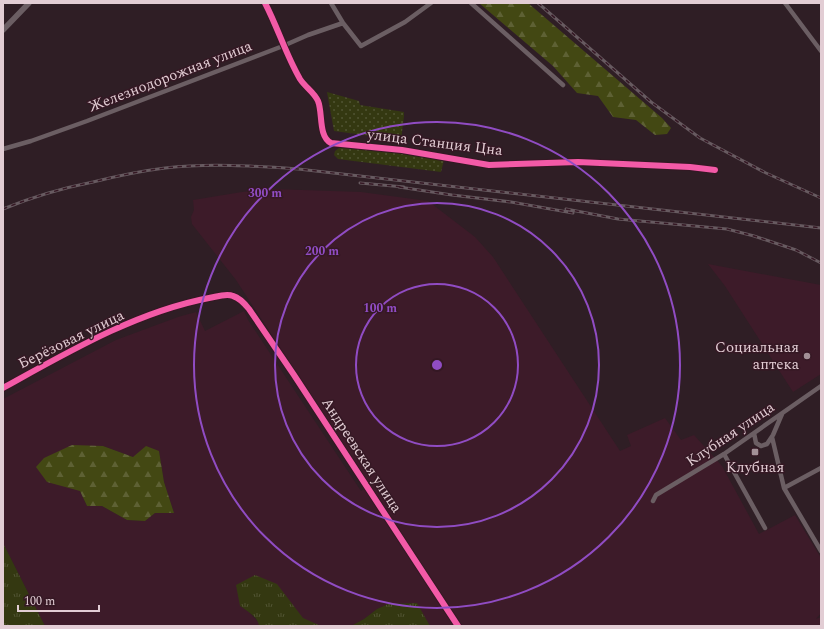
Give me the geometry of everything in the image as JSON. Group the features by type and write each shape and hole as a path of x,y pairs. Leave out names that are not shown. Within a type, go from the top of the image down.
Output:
{"street":[{"path":"3,30 29,3"},
{"name":"улица Станция Цна","path":"265,3 283,46 301,81 318,101 325,137 331,144 402,150 489,165 578,162 690,167 715,170"},
{"path":"331,3 361,46 405,22 431,3"},
{"path":"471,3 563,85"},
{"path":"785,3 821,51"},
{"name":"Железнодорожная улица","path":"3,148 31,141 87,121 308,35 344,23"},
{"name":"Берёзовая улица","path":"3,388 109,332 173,306 232,295 242,301"},
{"name":"Андреевская улица","path":"242,301 294,375 458,626"},
{"name":"Клубная улица","path":"654,501 656,495 724,454 821,386"},
{"path":"754,433 756,442 761,446 767,444 772,437 782,414"},
{"path":"772,437 784,488 821,552"},
{"path":"724,454 764,528"},
{"path":"784,488 821,468"}],"shaded area":[{"path":"272,189 361,192 428,201 475,237 493,257 620,451 631,446 627,435 665,418 681,440 694,435 722,466 759,534 795,515 821,558 821,613 816,619 821,617 821,626 430,626 416,603 388,604 377,609 364,619 351,626 321,626 303,619 292,604 240,606 249,612 259,623 259,626 45,626 3,543 3,399 116,340 178,317 196,312 205,331 244,311 248,320 361,491 369,485 236,280 192,224 191,217 194,210 193,200","holes":["103,446 133,457 159,451 164,482 174,513 155,513 145,521 127,520 102,506 87,506 80,491"]},
{"path":"708,264 821,285 821,374 793,392 725,286"}],"green space":[{"path":"479,3 528,3 662,118 671,128 667,134 655,135 636,120 613,117 598,96 577,93 553,66"},
{"path":"327,92 359,101 360,105 404,112 401,140 334,131"},
{"path":"339,146 396,152 401,151 444,160 441,172 338,159 334,155"},
{"path":"72,445 103,446 133,457 146,446 159,451 164,482 174,513 155,513 145,521 127,520 102,506 87,506 80,491 47,482 36,467 44,458"},
{"path":"3,543 45,626 3,626"},
{"path":"255,575 277,584 303,618 321,626 259,626 257,620 240,606 236,585"},
{"path":"417,603 430,626 351,626 364,619 377,609 388,604"}],"railway":[{"path":"538,3 651,102 700,138 766,173 821,198"},
{"path":"3,209 59,190 129,174 182,166 232,166 298,169 821,228"},
{"path":"360,183 404,187"},
{"path":"399,187 511,202 573,213"},
{"path":"566,209 618,219 727,229 796,250 821,263"}],"cycle path":[{"path":"265,3 295,70 302,82 318,101 322,130 327,140 331,143 402,150 489,165 578,162 690,167 715,170"},
{"path":"3,388 77,347 129,323 182,304 224,295 236,297 249,309 294,375 458,626"}],"place":[{"name":"Социальная аптека","path":"807,356"},
{"name":"Клубная","path":"755,452"}]}
